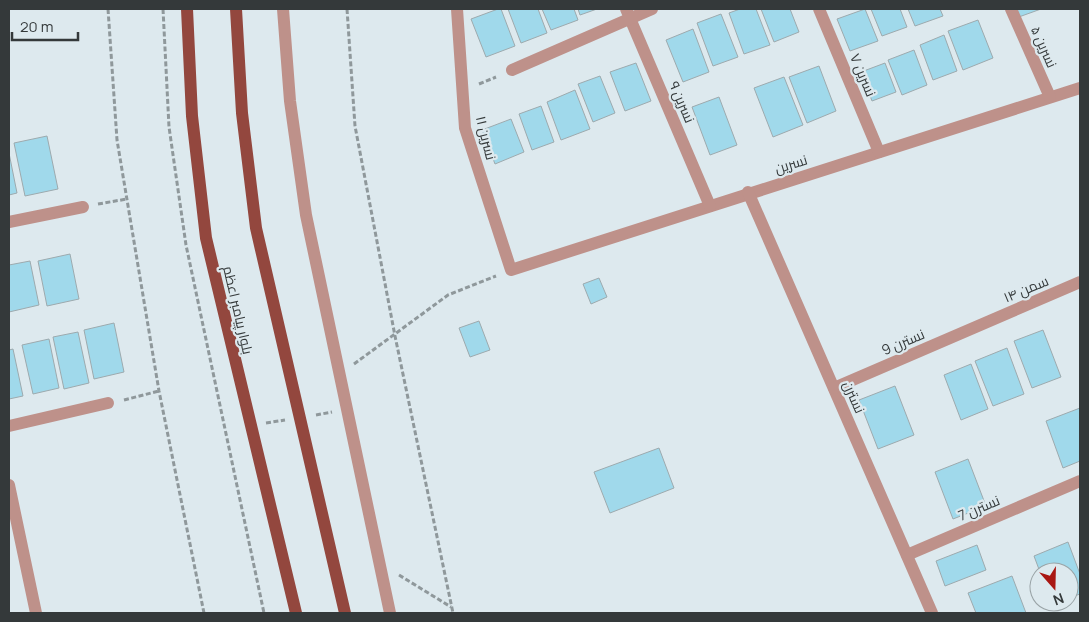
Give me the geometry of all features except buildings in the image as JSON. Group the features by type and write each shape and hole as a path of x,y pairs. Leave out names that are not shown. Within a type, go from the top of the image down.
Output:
{"main road":[{"name":"بلوار پیامبر اعظم","path":"187,9 192,116 206,238 296,613"},
{"path":"236,9 242,113 256,228 345,613"}],"street":[{"path":"283,9 290,101 306,215 390,613"},
{"name":"نسرین ۱۱","path":"457,9 465,128 511,270"},
{"path":"512,70 628,14 652,9"},
{"name":"نسرین ۷","path":"819,9 879,152"},
{"name":"نسرین ۵","path":"1011,9 1050,97"},
{"name":"نسرین ۹","path":"628,14 710,206"},
{"name":"نسرین","path":"511,270 748,192 1080,88"},
{"name":"نسترن","path":"748,192 932,613"},
{"path":"9,222 83,207"},
{"name":"سمن ۱۴","path":"984,323 1080,282"},
{"name":"نسترن 9","path":"834,388 984,323"},
{"path":"9,426 108,403"},
{"name":"نسترن 7","path":"906,555 1080,481"},
{"path":"9,485 11,506 36,613"}],"path":[{"path":"108,9 117,140 159,391 204,613"},
{"path":"347,9 355,126 395,336 453,613"},
{"path":"462,91 512,70"},
{"path":"83,207 127,199"},
{"path":"340,374 395,336 448,295 511,270"},
{"path":"108,403 159,391"},
{"path":"379,562 452,607"}]}
